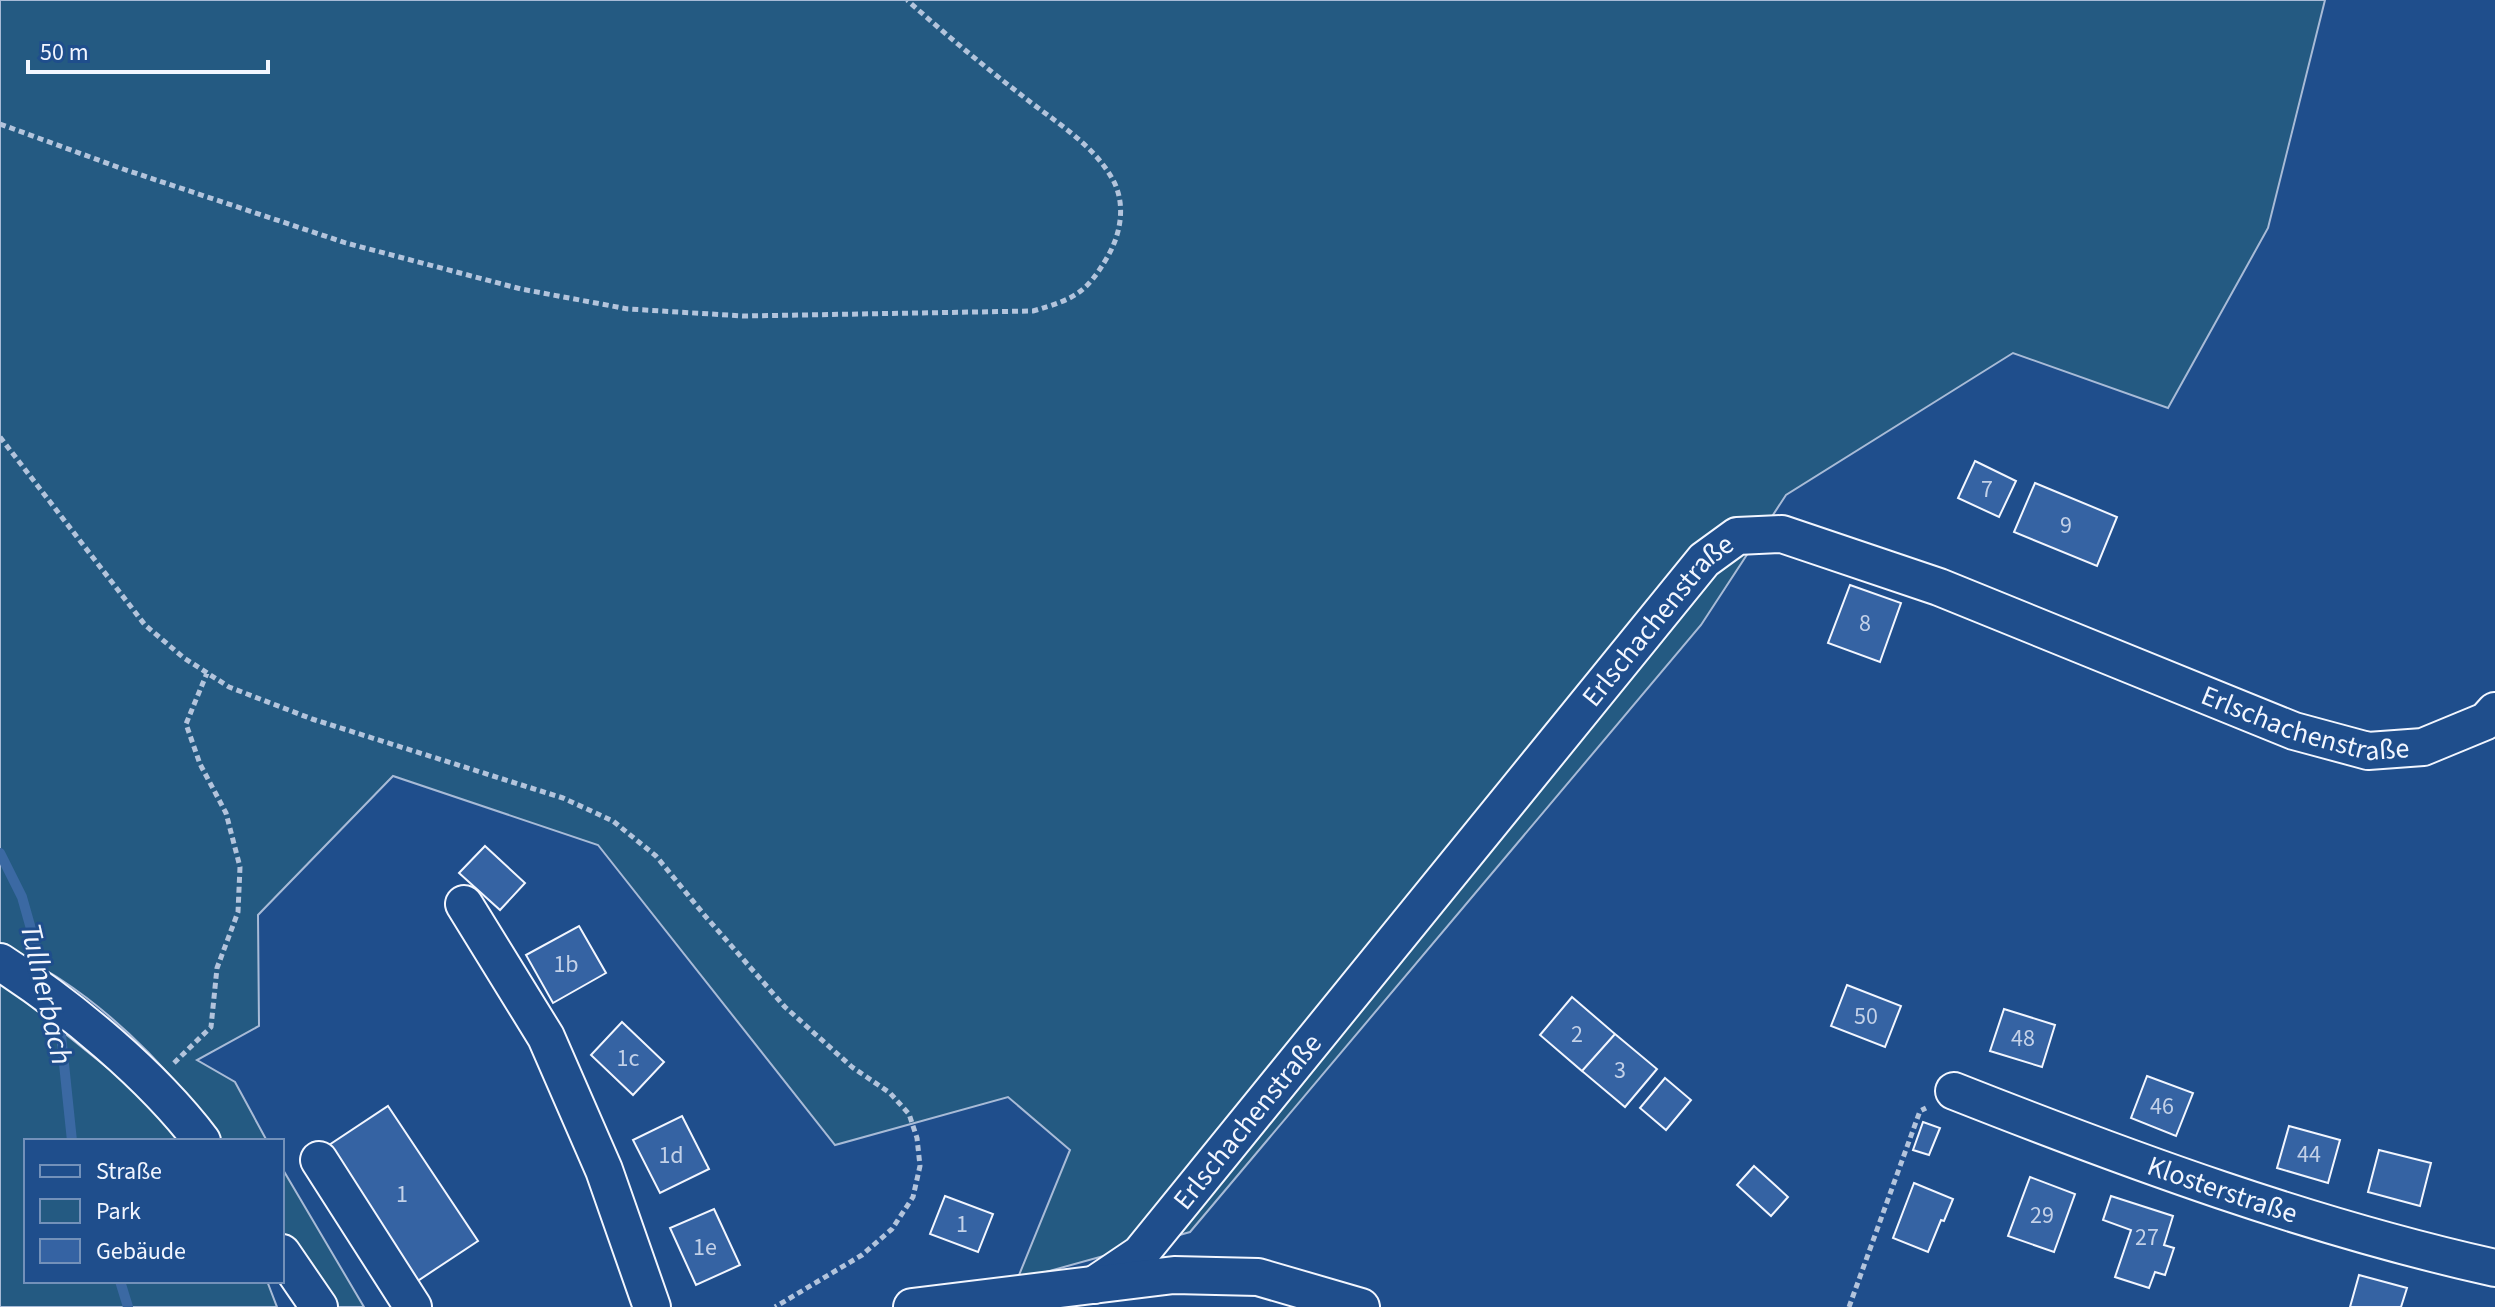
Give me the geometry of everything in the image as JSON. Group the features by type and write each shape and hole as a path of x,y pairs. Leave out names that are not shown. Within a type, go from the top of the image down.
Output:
{"street":[{"name":"Erlschachenstraße","path":"1094,1285 1140,1254 1704,560 1737,536 1782,534 1939,587 2294,731 2368,751 2423,747 2486,721 2495,711"},
{"path":"464,904 546,1037 604,1170 652,1307"},
{"path":"11,970 111,1049 164,1083 201,1139"},
{"name":"Klosterstraße","path":"1954,1091 2099,1148 2240,1195 2412,1249 2495,1268"},
{"path":"319,1160 413,1307"},
{"path":"284,1256 319,1307"},
{"path":"912,1307 1174,1275 1258,1277 1361,1307"}],"path":[{"path":"0,124 123,169 346,243 521,289 628,309 744,316 1033,311 1071,300 1097,276 1115,245 1122,213 1114,183 1095,154 954,43 907,0"},
{"path":"0,437 145,625 184,658 229,687 312,719 563,798 613,821 656,856 785,1007 852,1067 890,1093 909,1114 917,1138 920,1166 913,1197 892,1229 862,1255 775,1307"},
{"path":"164,1083 211,1027 217,968 238,912 240,867 226,813 200,764 186,724 207,673"},
{"path":"1849,1307 1920,1111 1954,1091"}],"green space":[{"path":"0,0 2325,0 2268,228 2168,408 2013,353 1786,495 1701,625 1190,1232 1017,1280 1070,1150 1008,1097 835,1145 598,845 393,776 258,915 259,1026 197,1060 235,1082 266,1139 220,1139 169,1074 127,1032 83,995 53,975 0,948"},
{"path":"0,981 141,1095 180,1139 24,1139 24,1283 268,1283 277,1307 0,1307"},
{"path":"284,1171 364,1307 332,1307 284,1235"}],"building":[{"path":"1975,461 2016,481 1999,517 1958,498"},
{"path":"2035,483 2117,517 2097,566 2014,532"},
{"path":"1850,585 1901,603 1880,662 1828,643"},
{"path":"485,846 525,883 500,910 459,873"},
{"path":"579,926 606,973 553,1003 526,955"},
{"path":"1847,985 1901,1006 1885,1047 1831,1026"},
{"path":"1572,997 1615,1034 1582,1071 1540,1035"},
{"path":"2004,1009 2055,1025 2042,1067 1990,1051"},
{"path":"622,1022 664,1062 633,1095 591,1055"},
{"path":"1615,1034 1657,1069 1625,1107 1582,1071"},
{"path":"2147,1076 2193,1093 2176,1136 2131,1118"},
{"path":"1665,1078 1691,1100 1666,1130 1640,1108"},
{"path":"388,1106 478,1241 416,1282 326,1147"},
{"path":"682,1116 709,1169 660,1193 633,1140"},
{"path":"1923,1122 1940,1128 1929,1155 1913,1150"},
{"path":"2289,1126 2340,1140 2328,1183 2277,1168"},
{"path":"2379,1150 2431,1163 2420,1206 2368,1192"},
{"path":"1754,1166 1788,1197 1771,1216 1737,1185"},
{"path":"2030,1177 2075,1194 2054,1252 2008,1236"},
{"path":"1914,1183 1953,1199 1928,1252 1893,1238"},
{"path":"945,1196 993,1214 978,1252 930,1234"},
{"path":"2111,1196 2173,1216 2164,1245 2174,1248 2165,1275 2155,1272 2149,1288 2115,1277 2131,1230 2103,1220"},
{"path":"714,1209 740,1265 696,1285 670,1228"},
{"path":"2359,1275 2407,1288 2401,1307 2350,1307"}],"waterway":[{"name":"Tullnerbach","path":"0,853 22,897 46,982"},
{"name":"Tullnerbach","path":"56,1016 61,1035 72,1139"},
{"name":"Tullnerbach","path":"121,1283 128,1307"}]}
